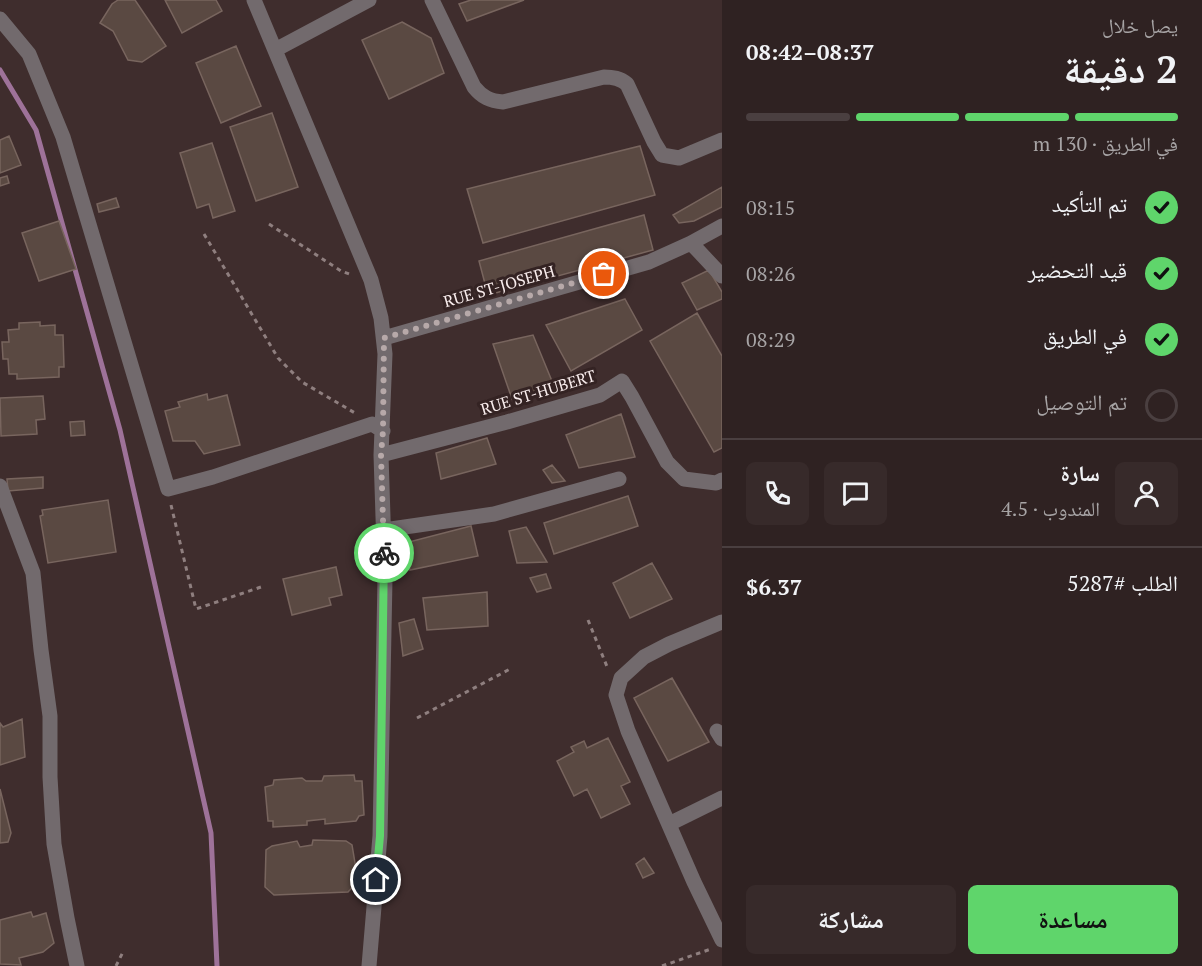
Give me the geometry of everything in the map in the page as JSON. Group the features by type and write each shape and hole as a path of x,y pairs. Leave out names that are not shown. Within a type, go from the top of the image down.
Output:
{"street":[{"path":"254,0 371,280 384,338 378,428 381,455 385,591 380,836 369,966"},
{"path":"275,50 369,0"},
{"path":"432,0 474,87 482,97 503,102 612,77 621,79 627,84 662,155 679,158 722,140"},
{"path":"0,19 28,54 63,137 168,489 378,428"},
{"name":"RUE ST-JOSEPH","path":"384,338 649,262 691,243 722,225"},
{"path":"691,243 722,276"},
{"name":"RUE ST-HUBERT","path":"381,455 600,395 622,381 667,462 684,480 716,483 722,480"},
{"path":"384,530 494,514 619,479"},
{"path":"0,486 33,573 40,650 50,716 50,777 54,844 77,966"},
{"path":"717,944 615,695 621,678 644,657 722,622"},
{"path":"669,824 722,798"}],"path":[{"path":"269,224 340,271 371,280"},
{"path":"204,234 278,358 302,382 334,399 378,428"},
{"path":"168,489 196,609 264,586"},
{"path":"588,620 616,690"},
{"path":"417,718 512,668"},
{"path":"662,966 717,944"},
{"path":"116,966 124,950"}],"building":[{"path":"118,0 135,0 166,46 142,62 128,60 113,31 100,23 112,4"},
{"path":"165,0 216,0 222,11 182,33"},
{"path":"471,0 524,0 467,21 459,4"},
{"path":"402,22 431,38 444,73 389,99 362,40"},
{"path":"236,46 261,106 221,123 196,63"},
{"path":"272,113 298,187 256,201 230,127"},
{"path":"9,136 21,165 0,173 0,140"},
{"path":"212,143 235,211 213,218 209,204 197,208 180,153"},
{"path":"640,146 655,195 483,243 467,189"},
{"path":"7,176 9,183 0,186 0,178"},
{"path":"722,187 722,207 694,221 679,223 673,215"},
{"path":"116,198 119,207 99,212 97,204"},
{"path":"644,215 653,250 488,295 479,261"},
{"path":"59,221 76,269 39,281 22,233"},
{"path":"709,270 722,292 722,299 697,310 682,283"},
{"path":"625,299 642,330 571,371 546,325"},
{"path":"697,313 722,356 722,448 714,452 650,341"},
{"path":"40,322 40,326 55,325 55,335 63,335 64,367 59,367 59,377 17,379 17,374 9,374 8,359 3,359 2,342 9,342 8,330 19,329 19,323"},
{"path":"533,335 554,386 512,399 493,344"},
{"path":"207,394 208,400 227,395 240,445 204,454 195,441 173,441 165,411 180,407 178,402"},
{"path":"43,396 45,419 36,420 37,434 1,436 0,398"},
{"path":"621,414 635,457 579,468 566,435"},
{"path":"84,421 85,435 71,436 70,422"},
{"path":"487,438 496,464 441,479 436,453"},
{"path":"552,465 565,481 552,483 543,470"},
{"path":"43,477 43,488 8,491 7,479"},
{"path":"628,496 638,526 554,554 544,523"},
{"path":"108,500 116,552 48,563 40,516 43,515 42,510"},
{"path":"471,526 478,556 410,570 405,543"},
{"path":"526,527 547,562 517,563 509,531"},
{"path":"652,563 672,599 630,618 613,583"},
{"path":"336,567 342,595 329,598 331,605 292,615 283,579"},
{"path":"546,574 551,588 537,592 530,578"},
{"path":"487,592 488,626 427,630 423,598"},
{"path":"414,619 423,649 403,656 399,623"},
{"path":"672,678 709,742 668,761 634,698"},
{"path":"22,719 25,757 0,765 0,723 3,727"},
{"path":"608,738 630,782 621,786 630,804 601,818 587,789 574,796 557,761 574,752 571,747 584,741 587,748"},
{"path":"354,775 355,781 362,781 364,815 359,816 356,821 325,824 325,819 307,821 307,825 273,827 273,821 268,821 265,787 273,785 274,780 302,778 306,781 322,781 324,776"},
{"path":"0,789 11,833 8,842 0,843"},
{"path":"313,840 346,841 352,845 358,881 348,892 274,895 265,887 266,850 272,846 297,841 300,847 312,845"},
{"path":"644,858 654,873 643,878 636,864"},
{"path":"31,912 33,917 46,913 54,943 43,952 19,958 21,965 0,964 0,920"}],"waterway":[{"path":"0,70 36,130 120,430 211,833 217,966"}],"way so far":[{"path":"384,553 381,455 384,338 604,274"}],"route":[{"path":"376,880 380,836 384,553"}]}
